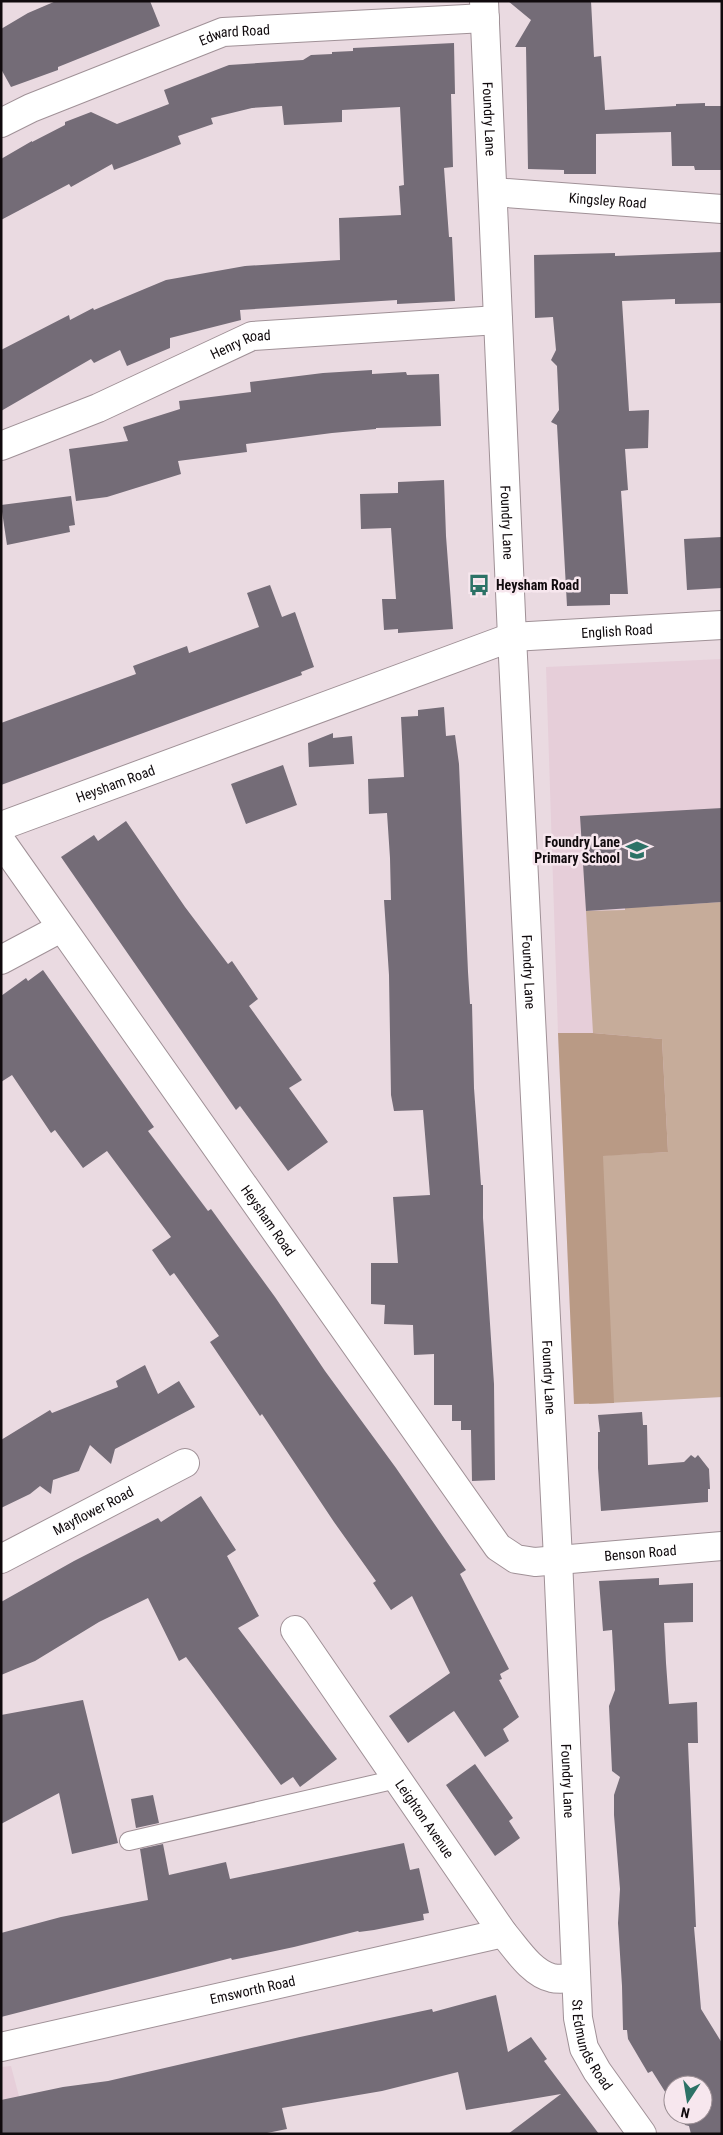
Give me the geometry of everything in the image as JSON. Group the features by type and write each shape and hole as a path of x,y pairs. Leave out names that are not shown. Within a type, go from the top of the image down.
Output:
{"street":[{"name":"Edward Road","path":"1,123 31,108 222,32 484,10"},
{"name":"Foundry Lane","path":"484,10 512,637 558,1559 574,1944"},
{"name":"Kingsley Road","path":"493,192 722,209"},
{"name":"Henry Road","path":"1,446 98,408 252,336 498,320"},
{"name":"English Road","path":"512,637 722,625"},
{"name":"Heysham Road","path":"1,826 512,637"},
{"name":"Heysham Road","path":"1,841 498,1547 507,1555 520,1560 535,1562 558,1559"},
{"path":"1,960 61,928"},
{"name":"Mayflower Road","path":"1,1559 185,1463"},
{"name":"Benson Road","path":"558,1559 722,1546"},
{"name":"Leighton Avenue","path":"294,1630 503,1933 522,1956 537,1970 552,1978 576,1978"},
{"name":"Emsworth Road","path":"1,2047 503,1933"},
{"name":"St Edmunds Road","path":"574,1944 578,2018 584,2048 597,2071 642,2134"}],"lane":[{"path":"129,1842 397,1779"}],"shaded area":[{"name":"Foundry Lane Primary School","path":"722,659 722,1397 574,1404 558,1033 546,667"},
{"path":"625,897 645,907 722,902 722,1397 589,1404 574,1157 668,1152 662,1039 593,1033 586,911 625,910"},
{"path":"558,1033 593,1033 662,1039 668,1152 603,1156 614,1403 574,1404"},
{"path":"11,2066 29,2134 1,2134 1,2067"}],"building":[{"path":"56,1 150,1 160,26 58,67 58,70 11,87 1,69 1,29 28,13"},
{"path":"508,1 591,1 594,57 601,56 605,110 705,103 705,106 722,106 722,170 695,170 694,166 672,166 671,132 596,134 596,174 564,174 564,170 528,169 526,47 515,47 531,20"},
{"path":"454,43 455,94 451,94 453,167 444,168 449,237 452,237 455,301 397,304 397,300 240,310 241,320 170,338 170,348 127,366 120,350 94,363 91,359 1,411 1,350 69,315 70,320 93,308 94,310 166,280 245,266 340,260 339,218 401,215 399,186 404,185 400,107 342,110 342,122 284,125 282,106 252,108 211,118 213,124 178,136 181,144 114,170 112,164 71,187 69,184 1,220 1,159 65,125 65,122 91,112 117,124 169,104 164,90 229,65 303,60 311,55 353,51 353,48"},
{"path":"722,252 722,303 675,304 675,299 622,301 629,411 649,410 648,448 625,449 628,490 621,491 628,594 610,594 610,605 567,606 557,425 551,422 559,410 557,366 551,360 556,350 553,317 535,318 534,255 615,253 615,256"},
{"path":"372,370 372,374 406,372 407,375 439,374 441,426 376,428 246,444 247,452 178,461 181,474 107,497 76,501 69,449 128,441 123,427 180,409 179,401 251,392 250,382 323,373"},
{"path":"444,480 453,629 398,633 398,629 384,630 382,599 396,599 391,528 361,529 360,494 398,493 398,482"},
{"path":"71,496 75,525 69,526 70,532 7,545 1,505"},
{"path":"722,537 722,588 687,590 684,539"},
{"path":"270,585 282,617 295,612 314,667 301,672 302,675 1,785 1,723 136,674 133,666 187,646 189,653 259,627 247,593"},
{"path":"444,707 446,736 455,735 459,764 468,972 470,1004 472,1004 474,1088 481,1185 483,1185 483,1218 494,1384 495,1480 472,1481 471,1430 461,1430 461,1421 452,1421 452,1405 434,1405 434,1354 414,1355 413,1325 384,1324 385,1305 371,1304 371,1263 398,1263 393,1197 430,1195 423,1110 394,1111 391,1095 389,975 384,900 391,900 387,813 369,814 368,779 404,777 401,717 418,716 418,710"},
{"path":"333,733 333,738 352,736 354,764 309,767 308,743"},
{"path":"283,765 297,805 246,824 231,784"},
{"path":"722,808 722,902 586,911 580,816"},
{"path":"126,821 185,907 228,964 232,961 258,999 249,1006 302,1080 289,1088 328,1142 288,1171 240,1106 236,1110 61,857 94,835 98,841"},
{"path":"43,970 154,1127 148,1131 208,1211 211,1209 275,1297 466,1570 460,1574 509,1669 500,1674 502,1679 499,1680 519,1717 503,1729 509,1741 485,1757 454,1711 408,1743 389,1716 450,1673 412,1596 391,1610 373,1583 376,1581 262,1414 260,1416 210,1342 219,1336 174,1273 170,1276 152,1250 171,1237 107,1151 83,1168 55,1130 51,1133 12,1075 1,1082 1,996 26,978 28,981"},
{"path":"145,1365 158,1394 179,1381 195,1407 115,1449 111,1464 90,1445 79,1471 53,1480 51,1494 40,1486 30,1494 1,1508 1,1440 50,1410 52,1413 118,1387 116,1381"},
{"path":"642,1412 643,1425 647,1425 648,1465 684,1462 691,1455 695,1458 698,1455 709,1469 710,1489 708,1489 708,1502 601,1511 598,1468 598,1432 600,1432 598,1415"},
{"path":"201,1496 236,1550 227,1556 259,1616 238,1628 337,1759 300,1787 293,1777 281,1785 186,1657 179,1661 148,1598 99,1622 35,1661 1,1675 1,1602 74,1561 158,1518 161,1522"},
{"path":"659,1578 659,1585 693,1583 693,1622 664,1623 666,1663 669,1704 697,1702 698,1743 688,1743 696,1927 694,1927 701,2009 722,2043 722,2134 691,2134 689,2126 685,2125 713,2125 713,2075 663,2075 663,2088 652,2071 648,2073 628,2039 627,2030 623,2030 618,1923 620,1889 614,1815 614,1795 620,1777 612,1771 609,1706 615,1690 612,1630 603,1631 599,1581"},
{"path":"83,1700 118,1843 72,1854 59,1793 1,1824 1,1715"},
{"path":"475,1764 513,1818 509,1821 520,1838 495,1856 446,1785"},
{"path":"153,1795 159,1823 136,1828 131,1799"},
{"path":"404,1843 410,1870 419,1868 429,1913 423,1914 424,1920 374,1930 358,1931 232,1960 231,1958 1,2017 1,1933 61,1917 148,1900 140,1849 163,1844 169,1875 226,1862 230,1879"},
{"path":"496,1995 508,2052 531,2037 547,2059 544,2061 599,2134 508,2134 561,2094 466,2110 458,2072 382,2091 282,2108 287,2129 262,2134 1,2134 1,2100 63,2087 108,2081 300,2037 432,2009 433,2012"}],"place":[{"name":"Heysham Road","path":"479,585"},
{"name":"Foundry Lane Primary School","path":"637,850"}]}
